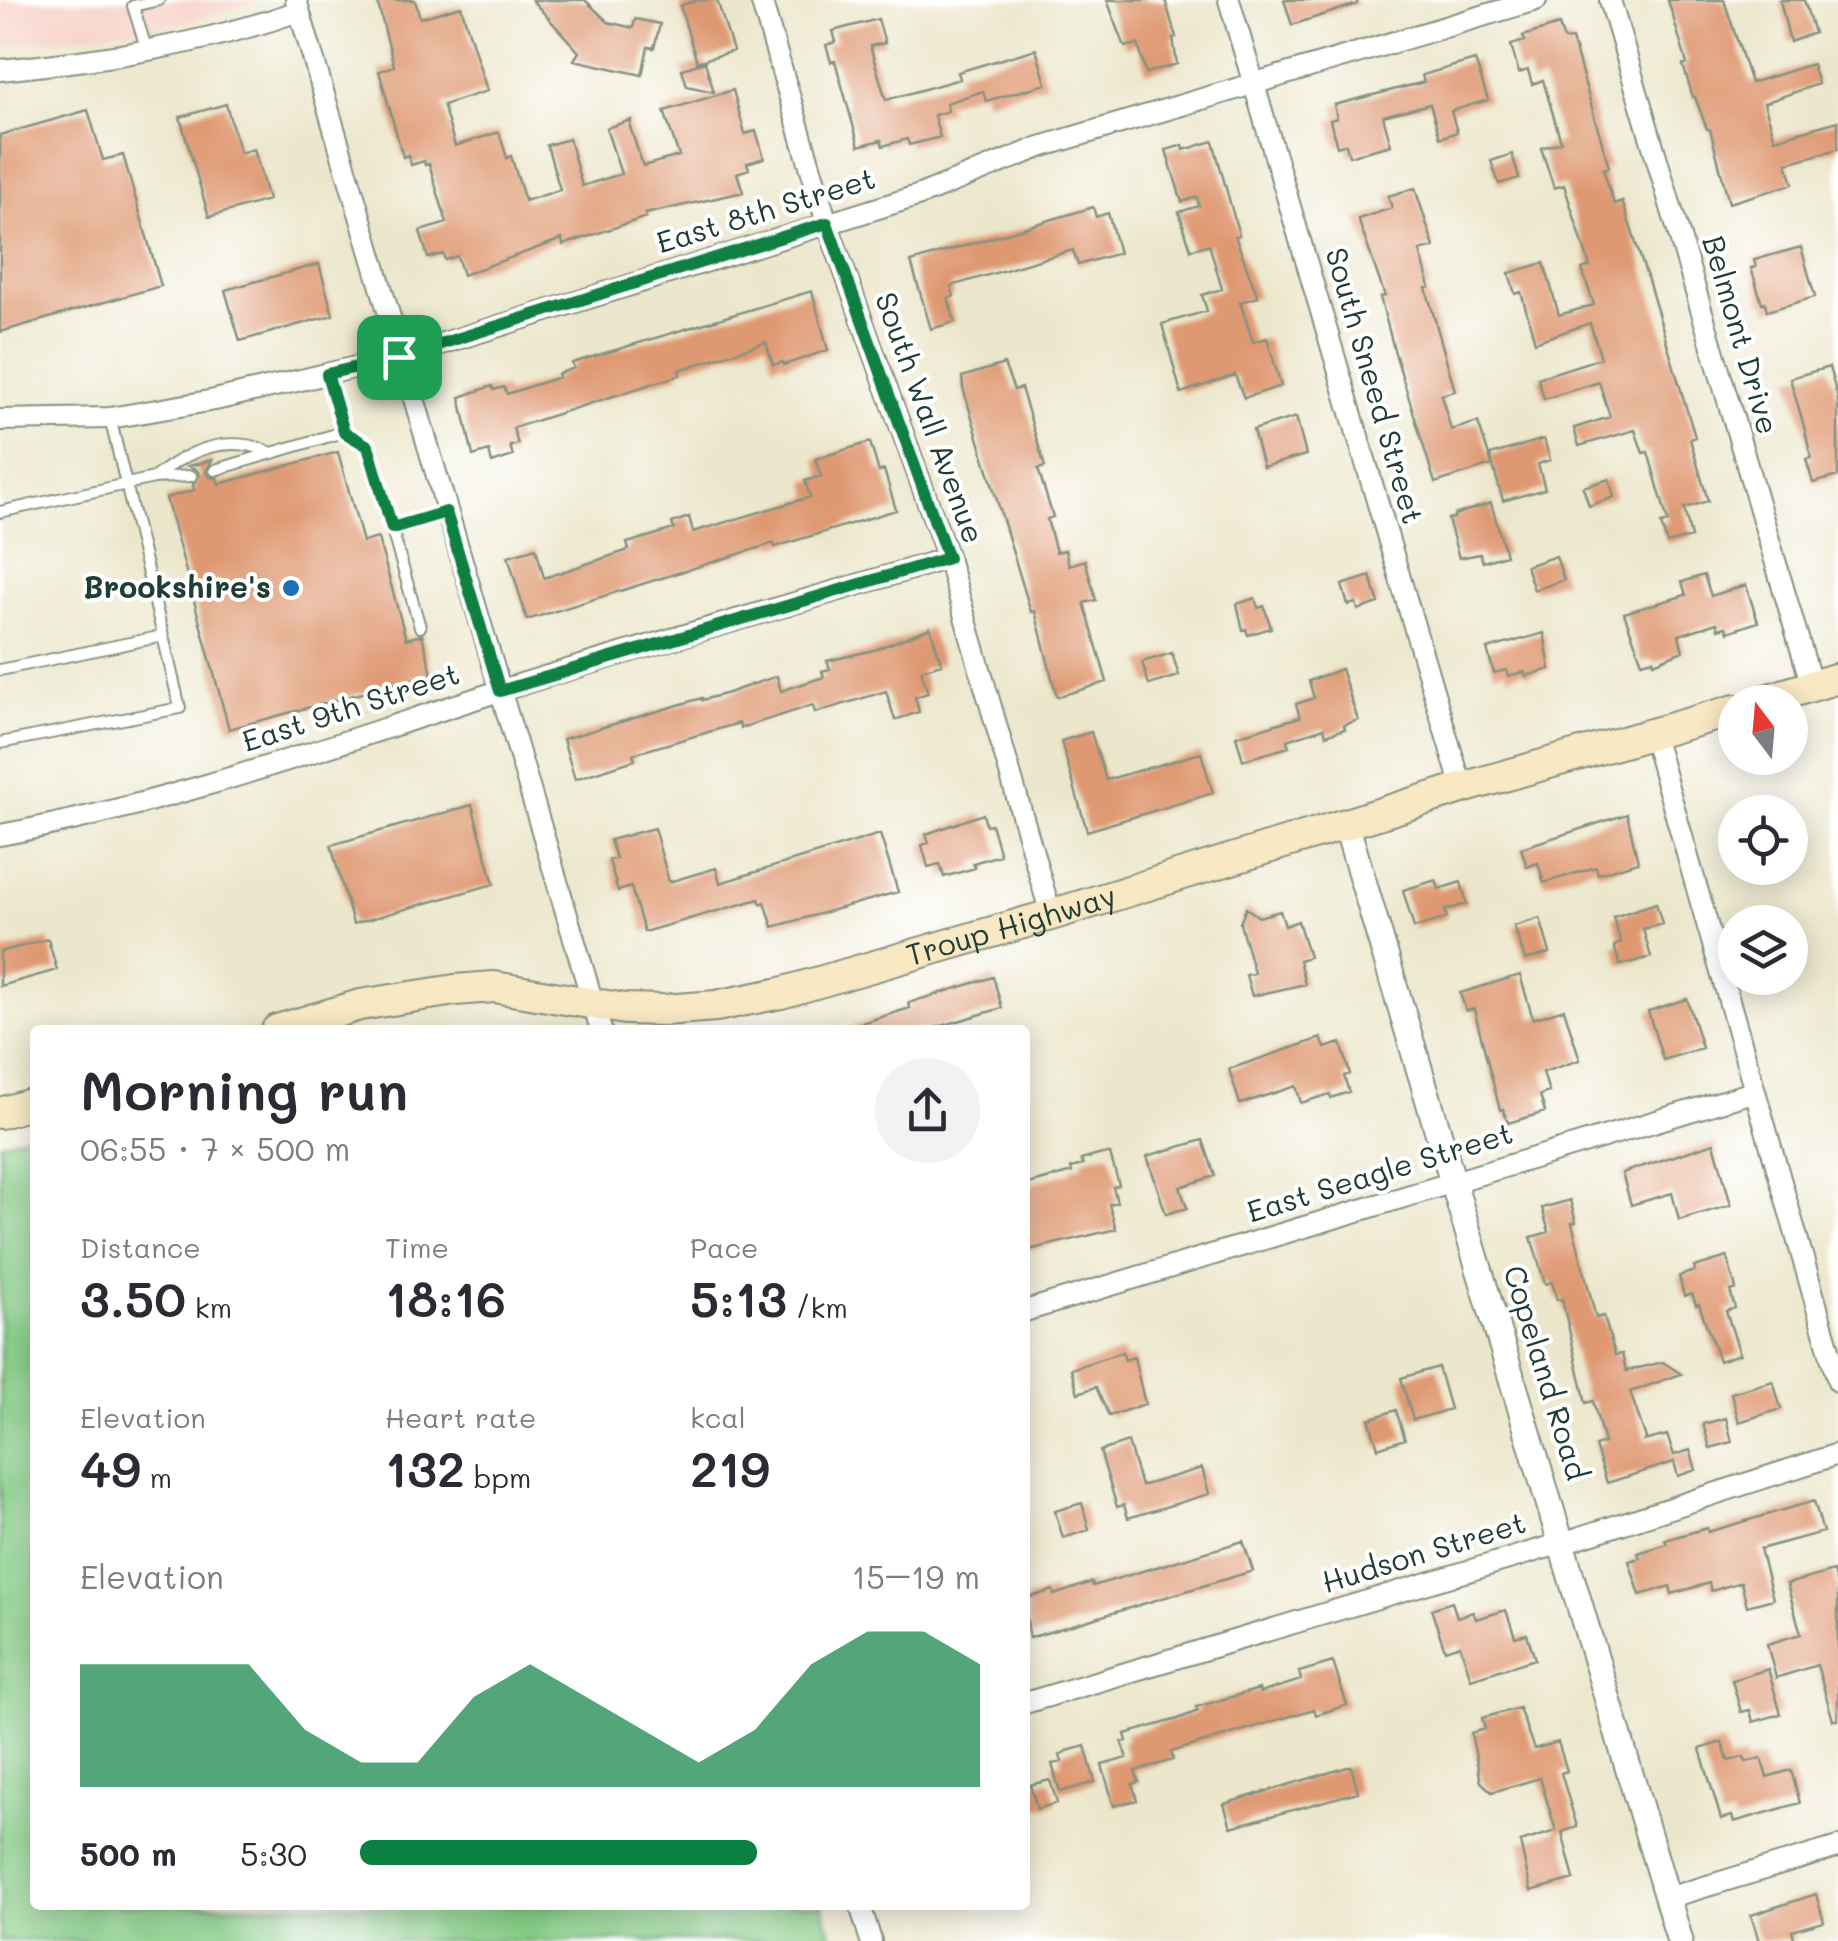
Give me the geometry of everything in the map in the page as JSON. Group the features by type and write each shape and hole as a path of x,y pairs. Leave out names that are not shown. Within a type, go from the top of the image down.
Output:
{"main road":[{"name":"Troup Highway","path":"294,1025 360,1005 494,987 597,1016 625,1009 716,1006 780,993 1718,715"},
{"path":"0,1113 30,1104"}],"street":[{"name":"South Wall Avenue","path":"761,0 827,223 948,558 1051,915"},
{"name":"South Sneed Street","path":"1230,0 1462,788"},
{"name":"East 8th Street","path":"0,420 110,418 215,400 399,357 920,195 1040,146 1536,0"},
{"name":"Belmont Drive","path":"1610,0 1825,682"},
{"path":"0,70 147,52 243,30 297,6 597,1016"},
{"name":"East 9th Street","path":"0,835 69,822 211,785 500,691 948,558"},
{"path":"1653,735 1838,1381"},
{"name":"Copeland Road","path":"1346,824 1680,1941"},
{"name":"East Seagle Street","path":"1030,1309 1753,1092"},
{"name":"Hudson Street","path":"1030,1702 1562,1542 1838,1454"},
{"path":"1667,1898 1838,1847"},
{"path":"862,1910 871,1941"}],"lane":[{"path":"147,52 133,6 159,0"},
{"path":"327,374 344,432 368,446 420,628"},
{"path":"0,742 180,708 110,418"},
{"path":"215,470 344,432"},
{"path":"154,478 179,458 225,444 257,446 272,454"},
{"path":"0,512 154,478 190,476"},
{"path":"392,528 446,512"},
{"path":"0,670 163,636"}],"shaded area":[{"path":"0,0 260,0 182,24 0,46"}],"green space":[{"path":"30,1134 30,1910 824,1910 833,1941 0,1941 0,1143"}],"building":[{"path":"377,0 415,0 420,18 461,6 487,91 443,105 455,146 499,132 525,201 560,190 547,145 569,139 582,186 621,174 606,128 631,120 643,166 679,156 664,111 733,90 745,134 756,131 764,158 747,163 749,169 737,173 743,192 645,214 646,217 563,245 562,239 463,275 457,256 445,260 443,254 428,258 420,231 447,223 429,164 424,161 411,165 408,155 403,157 379,71 394,66"},
{"path":"532,0 585,0 608,22 633,28 635,19 660,24 654,48 648,47 642,75 574,60 579,52"},
{"path":"698,0 717,0 733,51 697,62 680,6"},
{"path":"1107,0 1165,0 1176,37 1173,38 1177,64 1146,73 1138,44 1125,47"},
{"path":"1284,0 1357,0 1357,4 1292,25"},
{"path":"1668,0 1724,0 1751,83 1812,64 1818,84 1764,103 1775,139 1838,121 1838,149 1787,163 1793,184 1729,203 1710,129 1693,97 1683,65 1687,64"},
{"path":"1780,0 1804,0 1814,33 1790,42"},
{"path":"878,19 885,43 870,46 886,100 960,79 958,72 1036,49 1046,84 986,101 983,91 946,103 948,111 934,115 940,137 909,145 907,139 883,146 881,140 859,146 835,61 831,62 826,45 836,42 833,31"},
{"path":"1559,25 1564,40 1572,39 1609,167 1603,169 1614,204 1622,201 1695,437 1690,439 1708,501 1684,508 1691,537 1667,544 1661,524 1668,522 1648,452 1643,453 1635,430 1579,446 1574,428 1610,417 1599,382 1544,399 1538,378 1601,358 1590,323 1535,342 1521,292 1515,294 1509,273 1544,263 1559,315 1594,305 1582,269 1590,266 1564,185 1554,188 1541,148 1561,142 1543,80 1532,84 1528,70 1519,73 1511,45 1525,41 1523,36"},
{"path":"1475,60 1488,100 1451,111 1457,132 1440,138 1430,104 1383,116 1391,145 1349,156 1346,144 1337,147 1330,120 1337,118 1334,105 1424,82 1422,75"},
{"path":"705,62 714,92 687,86 682,69"},
{"path":"226,104 240,153 254,149 268,200 209,217 180,117"},
{"path":"88,110 103,160 123,155 161,286 0,332 0,135"},
{"path":"1213,141 1239,235 1235,236 1258,297 1240,302 1253,342 1267,338 1281,386 1244,398 1235,375 1181,393 1162,324 1207,311 1202,295 1222,289 1209,244 1191,250 1179,212 1199,206 1197,197 1182,202 1166,150 1183,145 1184,150"},
{"path":"1512,154 1519,178 1499,184 1491,161"},
{"path":"1415,188 1434,247 1420,251 1430,287 1426,288 1455,391 1441,395 1451,430 1478,422 1492,465 1435,483 1380,297 1385,296 1358,219 1392,208 1388,196"},
{"path":"1093,207 1096,217 1108,213 1119,253 1078,265 1073,250 951,286 954,296 948,298 955,322 931,329 911,262"},
{"path":"1801,247 1815,297 1767,311 1751,268 1756,267 1754,260"},
{"path":"319,264 333,315 240,341 225,290"},
{"path":"812,291 828,350 773,365 766,342 679,370 680,375 513,428 518,444 510,446 513,456 492,463 489,451 473,456 460,397 492,386 494,390 504,387 507,394 559,377 558,374 574,368 572,363"},
{"path":"1004,364 1014,390 1021,388 1045,467 1038,469 1053,517 1047,519 1056,552 1065,550 1069,565 1085,560 1096,600 1084,603 1107,682 1057,697 1035,611 1031,612 963,388 962,377"},
{"path":"1829,367 1838,399 1838,476 1813,483 1806,459 1811,458 1805,430 1790,378"},
{"path":"1296,417 1306,455 1263,467 1253,430"},
{"path":"1544,439 1550,460 1538,464 1545,489 1503,501 1490,455"},
{"path":"870,442 879,472 884,470 896,510 775,547 774,543 527,620 508,556 536,548 544,578 629,550 627,543 674,529 672,523 689,517 693,532 810,497 805,481 821,476 815,459"},
{"name":"Brookshire's","path":"338,452 363,542 378,538 406,639 422,635 432,674 229,729 166,498 194,490 193,484 200,475 188,466 212,460 206,472 217,478 219,484"},
{"path":"1609,479 1614,497 1589,506 1583,487"},
{"path":"1491,503 1506,555 1483,562 1480,554 1459,558 1448,519"},
{"path":"1556,556 1564,580 1534,590 1526,566"},
{"path":"1704,575 1711,596 1746,585 1758,622 1728,632 1726,627 1718,629 1717,623 1679,635 1683,651 1654,663 1653,659 1642,662 1624,613 1686,595 1682,582"},
{"path":"1370,576 1379,603 1358,610 1356,603 1348,605 1342,585"},
{"path":"1255,598 1258,608 1264,606 1271,628 1248,635 1243,630 1237,604"},
{"path":"930,628 942,664 921,670 928,693 915,697 919,712 895,720 886,691 815,713 813,705 741,728 739,723 633,754 635,760 575,779 563,739 777,676 781,691 824,677 822,671 830,669 827,661 874,650"},
{"path":"1544,633 1550,669 1526,676 1524,672 1508,676 1506,670 1494,673 1487,649"},
{"path":"1172,653 1179,676 1149,685 1142,662"},
{"path":"1341,669 1358,720 1326,735 1324,728 1287,740 1289,747 1243,760 1236,736 1300,717 1296,704 1314,698 1309,681"},
{"path":"1091,732 1106,780 1201,753 1213,793 1087,831 1061,741"},
{"path":"472,805 494,884 353,924 331,845"},
{"path":"983,814 986,825 991,824 1000,855 944,877 940,864 928,867 922,845 929,843 926,834"},
{"path":"1627,814 1638,862 1598,874 1596,867 1544,883 1538,863 1527,867 1521,848"},
{"path":"654,828 669,882 716,868 720,883 880,834 898,892 773,927 765,902 761,904 759,899 644,932 631,887 618,891 609,860 616,858 610,840"},
{"path":"1436,880 1439,889 1461,882 1467,904 1445,910 1447,918 1414,928 1403,890"},
{"path":"1656,903 1662,924 1643,929 1651,957 1620,965 1614,946 1621,943 1613,917"},
{"path":"1246,908 1259,917 1280,911 1285,926 1298,921 1309,957 1299,960 1305,984 1252,996 1246,975 1254,973 1240,923"},
{"path":"1540,918 1550,953 1525,960 1514,926"},
{"path":"48,939 57,970 0,986 0,952"},
{"path":"1520,975 1533,1019 1564,1009 1580,1060 1543,1072 1549,1092 1540,1095 1545,1112 1508,1123 1503,1109 1500,1110 1474,1009 1466,1011 1460,993"},
{"path":"993,977 1002,1008 945,1025 855,1025 910,1008 908,1003"},
{"path":"1687,999 1702,1048 1663,1060 1648,1011"},
{"path":"1321,1038 1325,1048 1341,1043 1350,1074 1344,1076 1349,1092 1301,1103 1296,1086 1240,1104 1229,1069"},
{"path":"1203,1140 1215,1176 1180,1187 1187,1208 1166,1214 1147,1156"},
{"path":"1714,1143 1731,1205 1679,1220 1672,1193 1631,1205 1622,1173"},
{"path":"1110,1154 1119,1185 1113,1187 1117,1202 1109,1204 1116,1229 1030,1250 1030,1184 1072,1172 1071,1168 1083,1165 1081,1160"},
{"path":"1570,1200 1596,1318 1604,1316 1615,1355 1622,1354 1626,1371 1663,1362 1681,1374 1630,1392 1644,1441 1667,1435 1674,1455 1690,1450 1696,1470 1678,1476 1674,1462 1607,1483 1595,1446 1604,1443 1593,1401 1586,1403 1562,1299 1557,1300 1552,1282 1545,1284 1531,1237 1549,1232 1542,1208"},
{"path":"1727,1257 1736,1289 1730,1291 1735,1308 1726,1311 1740,1354 1719,1361 1699,1304 1696,1305 1692,1294 1684,1296 1679,1276"},
{"path":"1122,1352 1125,1360 1134,1357 1145,1404 1109,1416 1096,1387 1078,1393 1071,1369"},
{"path":"1438,1367 1450,1409 1413,1420 1401,1378"},
{"path":"1773,1381 1781,1409 1739,1422 1731,1393"},
{"path":"1396,1410 1405,1439 1378,1448 1369,1419"},
{"path":"1726,1418 1732,1442 1710,1448 1703,1424"},
{"path":"1128,1442 1141,1486 1202,1468 1209,1494 1128,1518 1124,1505 1117,1507 1100,1451"},
{"path":"1814,1501 1823,1532 1760,1549 1773,1599 1747,1606 1741,1582 1711,1591 1709,1583 1672,1594 1670,1586 1640,1595 1629,1561 1640,1558 1638,1553 1667,1544 1665,1540 1707,1528 1708,1532"},
{"path":"1082,1503 1089,1530 1063,1538 1055,1511"},
{"path":"1243,1541 1253,1571 1030,1638 1030,1597 1053,1590 1054,1595 1092,1582 1093,1586"},
{"path":"1833,1571 1838,1588 1838,1720 1833,1720 1817,1665 1776,1678 1767,1644 1801,1634 1787,1584"},
{"path":"1452,1602 1457,1617 1473,1612 1476,1619 1506,1610 1515,1637 1527,1634 1535,1659 1471,1679 1460,1645 1445,1650 1431,1609"},
{"path":"1333,1662 1347,1705 1316,1715 1314,1709 1171,1752 1173,1760 1135,1771 1139,1782 1132,1784 1137,1800 1114,1806 1102,1765 1127,1758 1122,1742 1127,1741 1125,1734 1178,1719 1198,1711 1196,1707 1301,1680 1299,1672"},
{"path":"1768,1669 1781,1714 1753,1722 1750,1710 1741,1712 1732,1680"},
{"path":"1519,1708 1534,1749 1558,1742 1567,1771 1561,1773 1577,1827 1562,1832 1574,1879 1531,1891 1520,1842 1556,1831 1540,1778 1492,1792 1481,1782 1471,1733 1485,1729 1482,1718"},
{"path":"1722,1742 1728,1761 1761,1758 1767,1777 1791,1770 1800,1803 1734,1822 1732,1816 1721,1819 1700,1749"},
{"path":"1085,1746 1095,1782 1060,1792 1052,1764 1062,1762 1060,1755 1067,1751"},
{"path":"1351,1766 1358,1792 1231,1827 1224,1804"},
{"path":"1050,1780 1057,1803 1037,1809 1030,1785"},
{"path":"1816,1894 1824,1922 1792,1931 1795,1941 1759,1941 1751,1915"}],"place":[{"name":"Brookshire's","path":"291,588"}],"route":[{"path":"827,223 948,558 500,691 446,512 392,528 368,446 344,432 327,374 399,357 827,223"}]}
